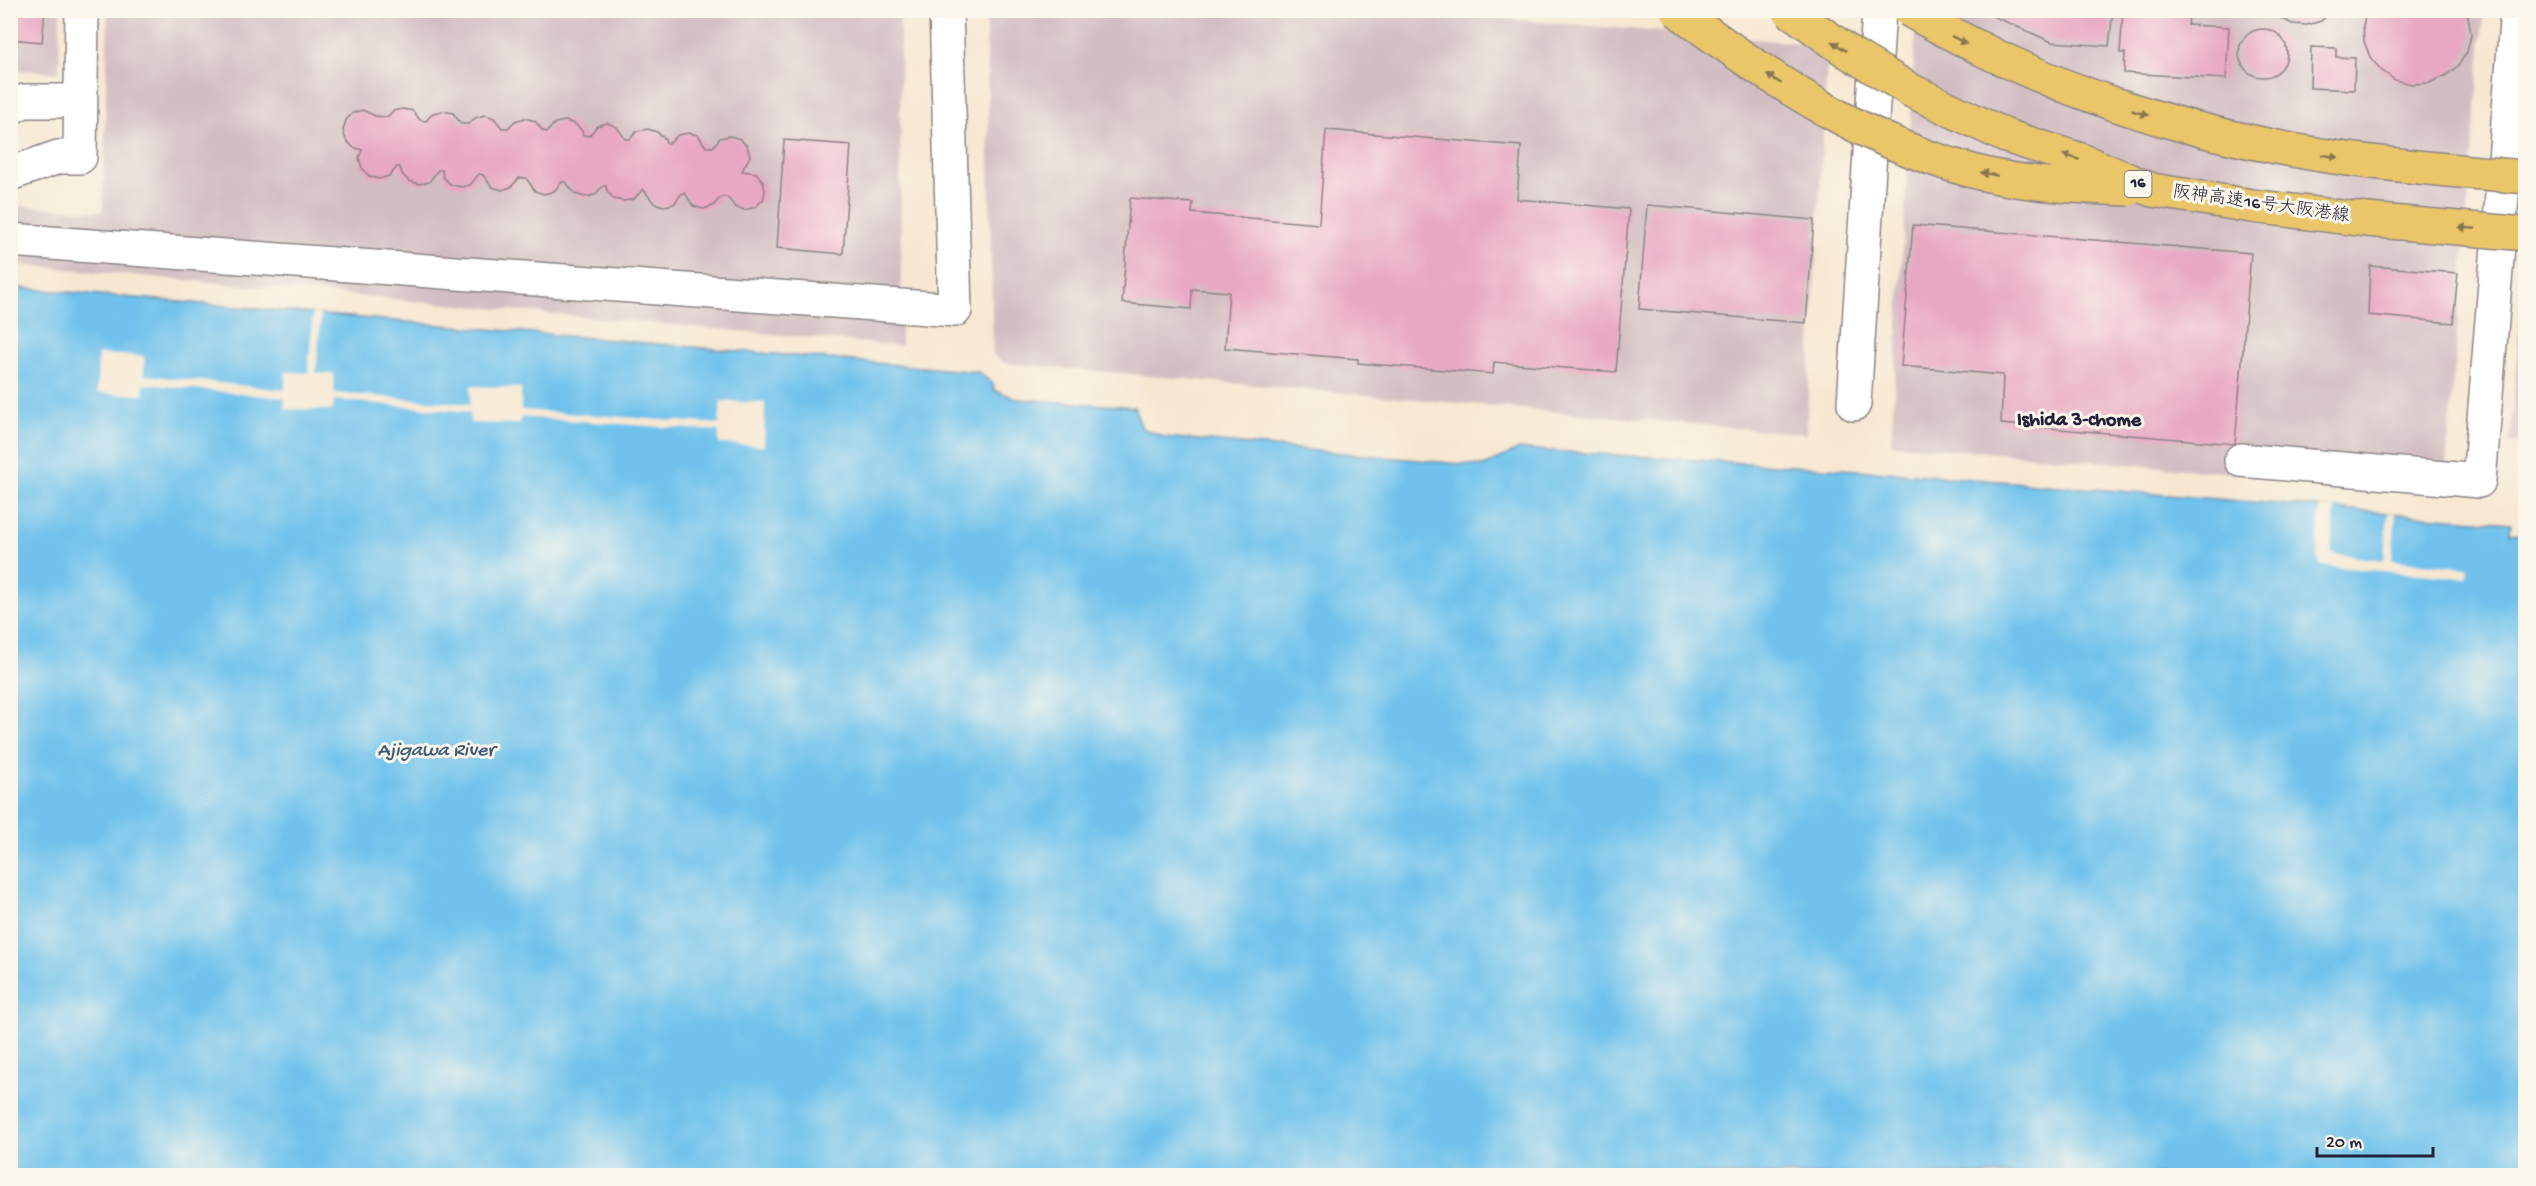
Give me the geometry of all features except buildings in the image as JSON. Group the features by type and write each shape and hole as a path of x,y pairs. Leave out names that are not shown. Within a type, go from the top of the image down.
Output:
{"highway":[{"path":"1677,10 1763,73 1815,105 1888,142 1994,176 2076,187 2152,190"},
{"name":"阪神高速16号大阪港線","path":"1789,10 1848,52 1912,91 2006,136 2081,160 2152,190 2252,206 2367,220 2526,234"},
{"path":"1909,10 1999,60 2054,84 2183,125 2326,156 2526,177"}],"street":[{"path":"10,174 58,157 81,157 82,10"},
{"path":"10,240 955,310 946,10"},
{"path":"1854,404 1879,10"},
{"path":"2241,460 2479,480 2517,10"},
{"path":"10,108 24,100 80,101"}],"shaded area":[{"path":"11,11 60,11 59,73 19,70 11,75"},
{"path":"108,11 900,11 901,346 11,264 10,205 103,212"},
{"path":"986,11 1404,11 1828,45 1806,434 1004,363 993,355"},
{"path":"1917,11 2484,11 2444,491 1891,444"},
{"path":"2525,262 2525,443 2510,442"}],"water":[{"name":"Ajigawa River","path":"10,287 978,372 993,384 994,390 1018,399 1134,407 1142,428 1164,437 1484,466 1519,449 1888,472 2511,523 2510,533 2526,535 2525,1175 11,1175"}],"pier":[{"path":"313,313 321,314 316,373 334,374 334,393 470,404 471,386 521,388 521,410 719,424 721,401 765,403 764,446 719,444 719,431 521,417 520,424 470,423 470,412 334,400 333,410 285,409 285,398 144,384 143,395 97,393 98,354 144,356 144,375 285,390 286,372 308,373"},
{"path":"2320,507 2335,508 2331,552 2334,554 2384,560 2388,513 2396,513 2392,560 2468,568 2467,578 2322,566 2317,558"}],"district":[{"name":"Ishida 3-chome","path":"2079,421"}]}
